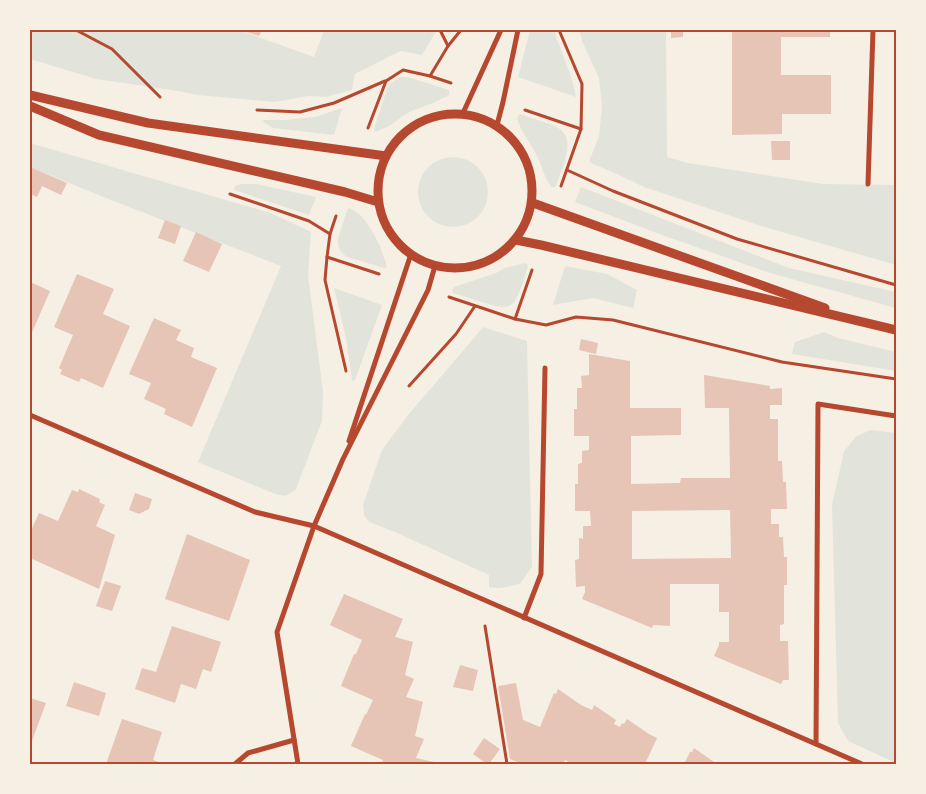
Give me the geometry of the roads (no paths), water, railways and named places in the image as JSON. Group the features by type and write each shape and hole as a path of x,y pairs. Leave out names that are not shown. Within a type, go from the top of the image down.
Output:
{"street":[{"path":"463,113 501,30"},
{"path":"497,125 518,30"},
{"path":"868,184 873,30"},
{"path":"30,95 148,123 386,156"},
{"path":"30,106 99,135 345,192 378,202"},
{"path":"463,113 480,117 497,125 519,145 531,173 533,203 526,223 516,240 493,259 465,268 435,266 411,254 395,240 384,222 378,202 378,178 386,156 405,131 432,116 463,113"},
{"path":"533,203 868,324"},
{"path":"516,240 896,330"},
{"path":"343,459 411,254"},
{"path":"298,764 277,632 314,526 343,459 428,290 435,266"},
{"path":"524,618 541,574 545,368"},
{"path":"816,744 818,404 896,416"},
{"path":"30,415 255,512 314,526 862,764"},
{"path":"235,764 248,753 294,740"}]}
